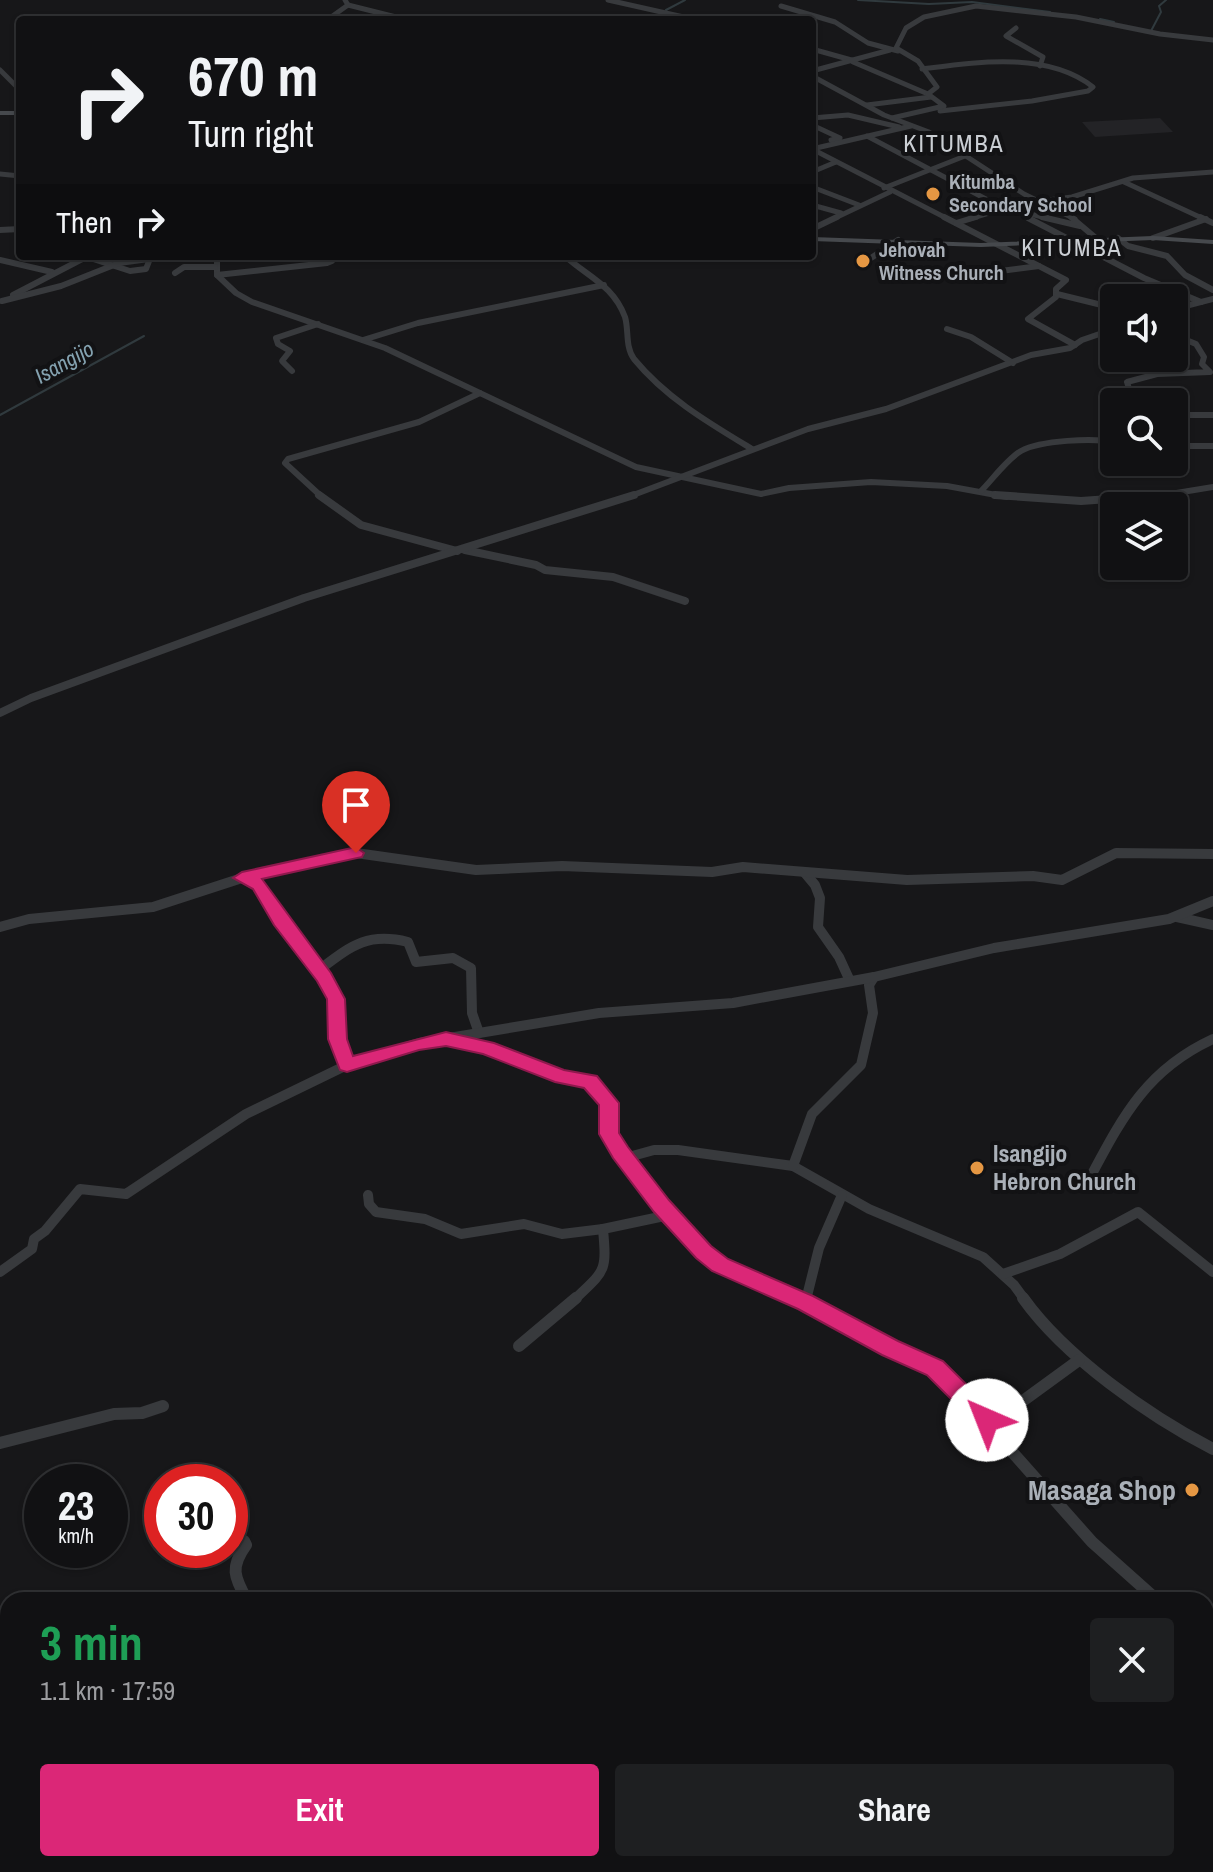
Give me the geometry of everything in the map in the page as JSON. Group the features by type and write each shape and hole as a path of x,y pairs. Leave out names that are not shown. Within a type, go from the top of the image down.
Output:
{"street":[{"path":"338,0 394,16"},
{"path":"608,0 679,16"},
{"path":"331,16 347,2"},
{"path":"781,6 815,16"},
{"path":"816,73 895,49 906,28 924,17 976,6 1076,17 1171,36 1213,40"},
{"path":"816,16 835,22 868,43 895,49 918,61 937,87 928,91 930,96"},
{"path":"1016,28 1006,36 1043,57 1040,66"},
{"path":"816,50 854,61 930,96 944,106 889,121 878,133"},
{"path":"922,69 965,65 1040,66 1074,73 1092,89 1032,101 925,112"},
{"path":"0,70 16,86"},
{"path":"816,76 902,127"},
{"path":"867,105 930,96"},
{"path":"816,118 842,115 889,121 933,134 1035,200 1083,226 1097,239"},
{"path":"816,126 832,131 840,138 822,142"},
{"path":"816,148 914,126"},
{"path":"867,136 1005,209 1083,226"},
{"path":"816,151 1067,282 1058,287 1057,294 1028,319 1075,345"},
{"path":"816,227 887,190 965,156"},
{"path":"816,170 836,162"},
{"path":"959,223 1035,200 1072,197 1139,177 1213,172"},
{"path":"1124,182 1213,220"},
{"path":"816,189 859,205"},
{"path":"816,206 841,213"},
{"path":"1022,214 1144,278 1201,302"},
{"path":"1153,238 1205,219"},
{"path":"1118,238 1125,245 1167,256 1185,275 1213,290"},
{"path":"816,239 998,244 1118,238 1213,242"},
{"path":"871,258 898,240"},
{"path":"0,260 52,272"},
{"path":"1,302 78,260"},
{"path":"98,260 141,271 146,269 149,260"},
{"path":"1,302 61,286 112,265 136,260"},
{"path":"217,260 216,271 245,299 363,340 440,372 547,428 636,467 680,478 751,494 863,482 947,486 1015,498 1081,501 1149,497 1213,487"},
{"path":"175,273 184,267 216,271 327,263 332,260"},
{"path":"569,260 590,271 612,294 626,321 628,348 633,358 687,410 752,449"},
{"path":"969,275 1039,266"},
{"path":"363,340 413,324 604,285"},
{"path":"1057,294 1100,305"},
{"path":"1188,305 1213,299"},
{"path":"292,371 282,361 290,351 278,344 276,338 318,324"},
{"path":"947,329 962,330 979,344 1013,363"},
{"path":"0,713 31,698 304,598 680,478 752,449 839,420 886,409 1036,354 1059,351 1100,335"},
{"path":"1188,341 1197,345 1204,357 1202,364 1211,373"},
{"path":"1128,388 1127,382 1167,373 1211,373"},
{"path":"480,393 418,423 315,450 288,459 285,463 307,486 361,525 536,565 545,570 613,577 685,601"},
{"path":"1188,415 1213,415"},
{"path":"981,491 1021,451 1045,444 1100,439"},
{"path":"1188,446 1213,446"},
{"path":"0,927 29,919 153,907 242,878 356,853 476,870 562,866 712,872 743,867 907,880 1033,876 1062,880 1116,853 1213,854"},
{"path":"805,873 818,887 821,901 818,927 839,957 850,981"},
{"path":"242,878 260,885 281,921 319,970 336,999 337,1039 347,1065"},
{"path":"0,1272 32,1249 34,1239 45,1231 80,1189 126,1194 246,1114 347,1065 419,1043 604,1012 733,1003 874,977 994,948 1175,917 1213,901"},
{"path":"1175,917 1213,925"},
{"path":"319,970 362,939 374,936 408,942 416,962 453,958 471,968 472,1013 479,1033"},
{"path":"793,1166 812,1114 861,1065 873,1013 869,985 874,977"},
{"path":"446,1039 487,1048 562,1077 590,1081 609,1103 609,1134 669,1215 704,1252 720,1265 806,1302 890,1348 935,1368 987,1420 1092,1542 1148,1592"},
{"path":"1092,1180 1092,1174 1134,1098 1177,1056 1213,1039"},
{"path":"625,1158 654,1150 678,1150 793,1166 808,1172 842,1195 959,1245 983,1257 1003,1274 1036,1316 1079,1360 1190,1437 1213,1449"},
{"path":"368,1195 369,1204 376,1212 425,1219 461,1234 524,1224 562,1234 669,1215"},
{"path":"806,1302 819,1248 842,1195"},
{"path":"1003,1274 1060,1254 1138,1212 1213,1272"},
{"path":"519,1346 552,1321 603,1272 606,1260 603,1229"},
{"path":"987,1420 1079,1360"},
{"path":"0,1443 114,1414 142,1413 163,1406"},
{"path":"1002,1412 1008,1427 1005,1440"},
{"path":"231,1568 243,1592"}],"shaded area":[{"name":"Kitumba Secondary School","path":"1160,118 1173,132 1095,137 1082,122"}],"waterway":[{"path":"666,10 685,0"},
{"path":"858,0 929,4 972,2 1050,12"},
{"path":"1151,31 1161,12 1159,6 1166,0"},
{"path":"1100,19 1114,22"},
{"name":"Isangijo","path":"0,415 144,336"}],"place":[{"name":"Kitumba Secondary School","path":"933,194"},
{"name":"Jehovah Witness Church","path":"863,261"},
{"name":"Isangijo Hebron Church","path":"977,1168"},
{"name":"Masaga Shop","path":"1192,1490"}],"district":[{"name":"KITUMBA","path":"954,144"},
{"name":"KITUMBA","path":"1072,248"}],"route":[{"path":"356,853 242,878 260,885 289,933 325,977 336,999 337,1039 347,1065 419,1043 446,1039 487,1048 562,1077 590,1081 609,1103 609,1134 620,1153 661,1206 704,1252 720,1265 806,1302 881,1344 935,1368 987,1420"}]}
